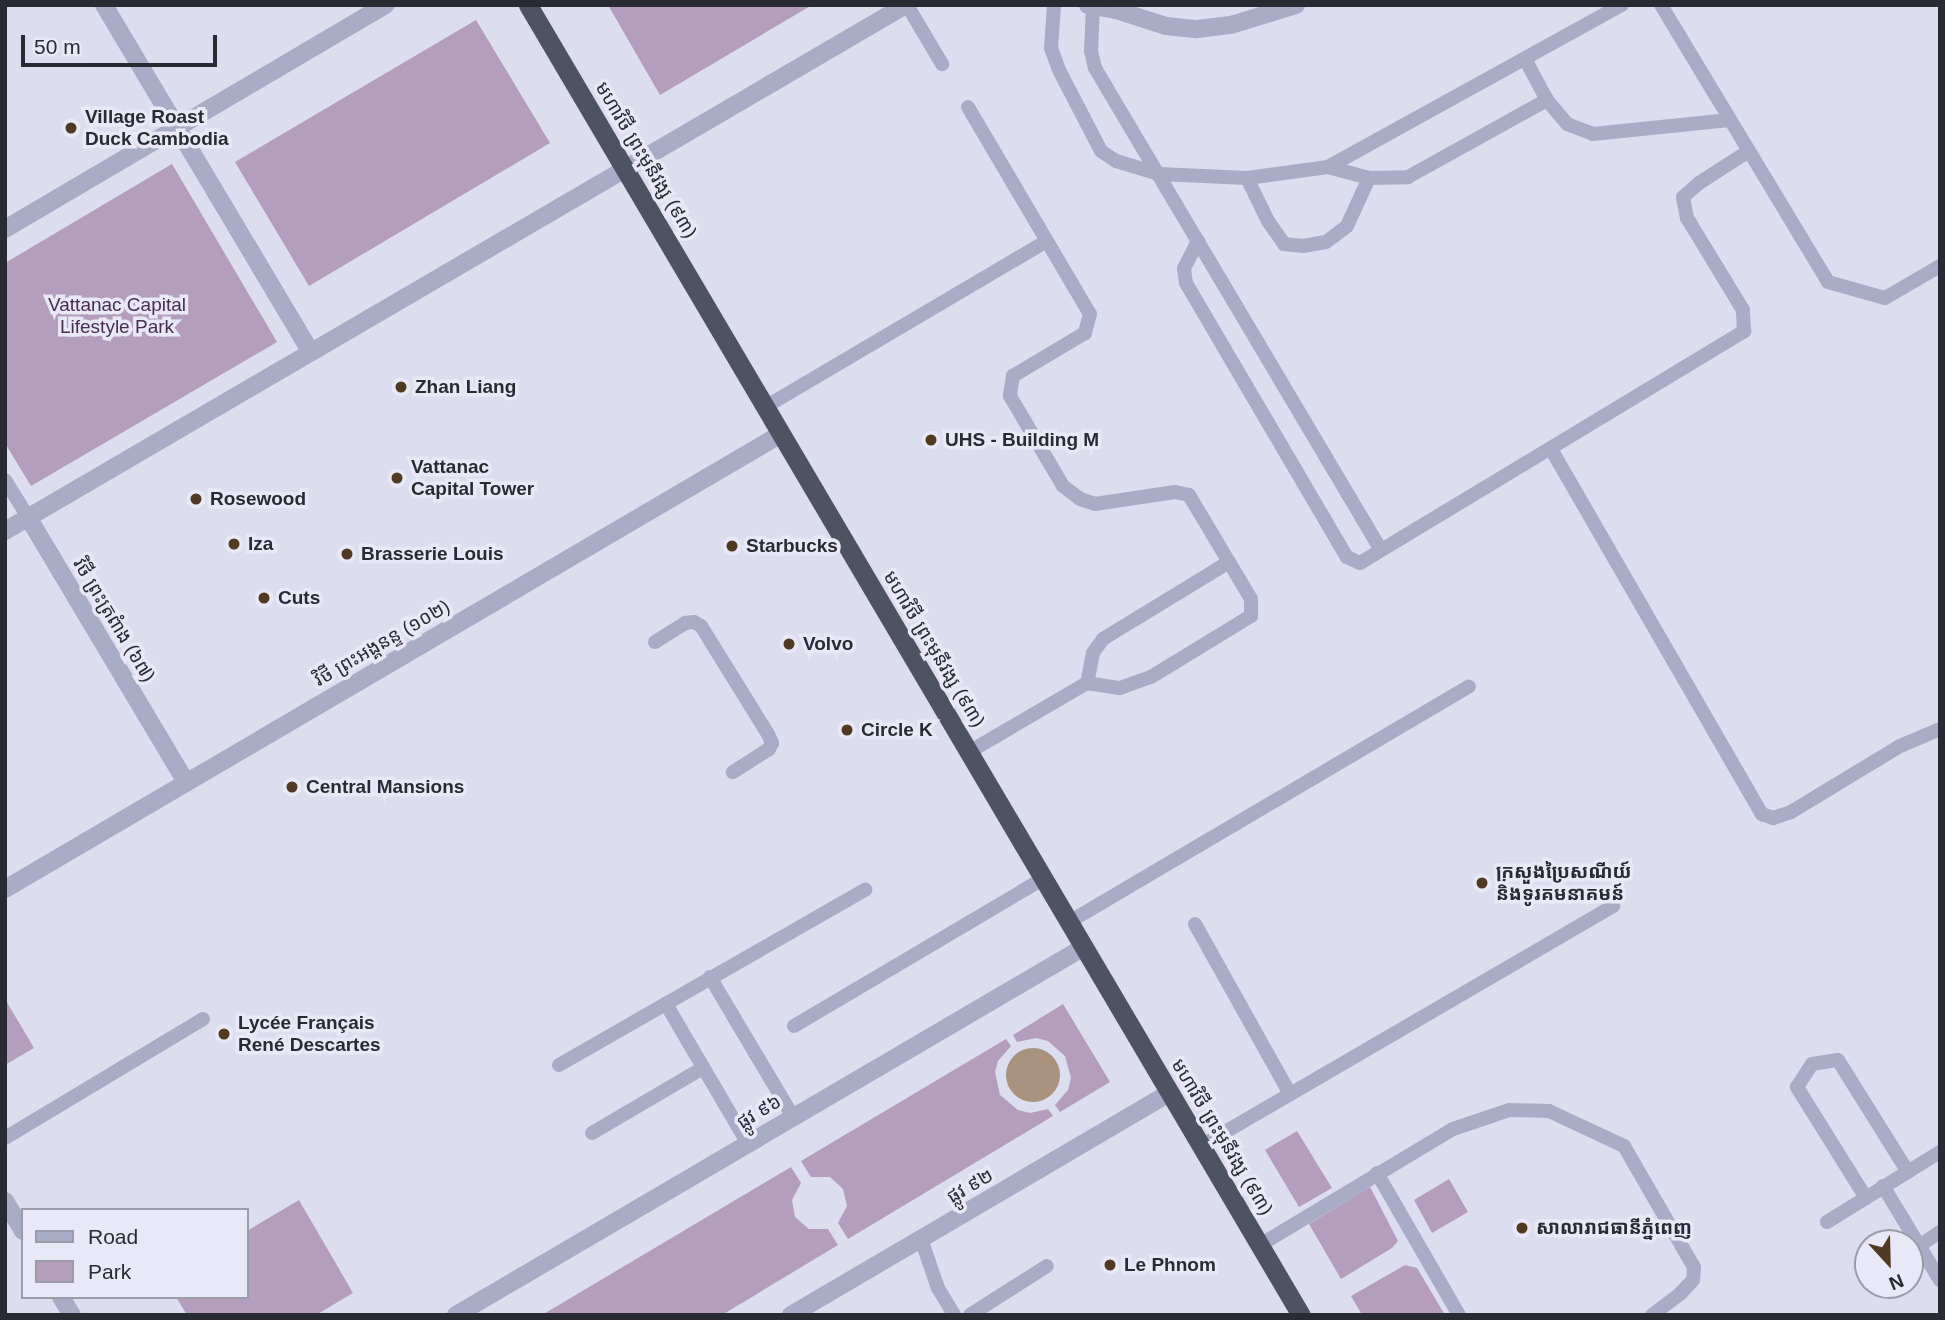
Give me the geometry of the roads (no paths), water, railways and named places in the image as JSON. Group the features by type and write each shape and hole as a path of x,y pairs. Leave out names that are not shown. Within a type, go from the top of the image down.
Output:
{"highway":[{"name":"មហាវិថី ព្រះមុនីវង្ស (៩៣)","path":"528,5 1301,1315"}],"street":[{"path":"104,5 311,352"},
{"path":"5,229 386,5"},
{"path":"5,531 907,5"},
{"path":"1091,6 1122,7 1166,26 1197,29 1271,15 1296,5"},
{"name":"វិថី ព្រះអង្គនន្ទ (១០២)","path":"5,889 781,433"},
{"name":"វិថី ព្រះត្រពំាង (៦៧)","path":"28,517 186,782"},
{"name":"ផ្លូវ ៩៦","path":"467,1312 1084,947"},
{"name":"ផ្លូវ ៩២","path":"793,1314 1170,1093"},
{"path":"5,1201 21,1228"},
{"path":"62,1299 72,1315"}],"lane":[{"path":"907,5 942,64"},
{"path":"1054,5 1051,48 1059,70 1101,150 1116,161 1158,174 1247,178 1328,167 1622,5"},
{"path":"1661,5 1828,282 1885,298 1940,266"},
{"path":"1091,6 1091,51 1095,68 1381,550"},
{"path":"1525,59 1547,100 1567,124 1593,134 1729,120"},
{"path":"1328,167 1368,178 1408,177 1547,100"},
{"path":"968,107 1090,314 1085,334 1013,376 1010,396 1063,486 1080,499 1095,504 1175,492 1189,495 1251,599 1251,617 1151,677 1120,688 1087,683 969,752"},
{"path":"1198,241 1184,269 1186,284 1346,557 1360,563 1744,331 1743,310 1687,218 1683,197 1699,183 1749,151"},
{"path":"1247,178 1268,221 1284,244 1303,246 1326,242 1347,226 1368,178"},
{"path":"765,407 1046,241"},
{"path":"1551,449 1762,814 1773,818 1790,812 1900,746 1940,729"},
{"name":"វិថី ព្រះត្រពំាង (៦៧)","path":"5,480 28,517"},
{"path":"1087,683 1093,653 1103,639 1229,562"},
{"path":"655,642 685,624 694,622 701,626 768,734 772,743 769,749 733,772"},
{"path":"1069,922 1469,686"},
{"path":"794,1026 1043,878"},
{"path":"559,1065 865,890"},
{"path":"1201,1146 1613,906"},
{"path":"1195,924 1290,1094"},
{"path":"710,977 793,1117"},
{"path":"666,1004 748,1144"},
{"path":"5,1138 203,1019"},
{"path":"1866,1198 1797,1087 1812,1064 1838,1060 1908,1172"},
{"path":"592,1133 703,1068"},
{"path":"1260,1245 1453,1129 1509,1110 1549,1111 1624,1146 1694,1267 1693,1280 1652,1315"},
{"path":"1826,1222 1940,1153"},
{"path":"1377,1173 1459,1315"},
{"path":"1883,1186 1909,1229"},
{"path":"1924,1243 1940,1233"},
{"path":"921,1239 938,1288 954,1315"},
{"path":"1924,1254 1940,1280"},
{"path":"970,1315 1047,1266"}],"place":[{"name":"Village Roast Duck Cambodia","path":"71,128"},
{"name":"Zhan Liang","path":"401,387"},
{"name":"UHS - Building M","path":"931,440"},
{"name":"Vattanac Capital Tower","path":"397,478"},
{"name":"Rosewood","path":"196,499"},
{"name":"Iza","path":"234,544"},
{"name":"Starbucks","path":"732,546"},
{"name":"Brasserie Louis","path":"347,554"},
{"name":"Cuts","path":"264,598"},
{"name":"Volvo","path":"789,644"},
{"name":"Circle K","path":"847,730"},
{"name":"Central Mansions","path":"292,787"},
{"name":"ក្រសួងប្រៃសណីយ៍ និងទូរគមនាគមន៍","path":"1482,883"},
{"name":"Lycée Français René Descartes","path":"224,1034"},
{"name":"សាលារាជធានីភ្នំពេញ","path":"1522,1228"},
{"name":"Le Phnom","path":"1110,1265"}],"park label":[{"name":"Vattanac Capital Lifestyle Park","path":"117,316"}]}
